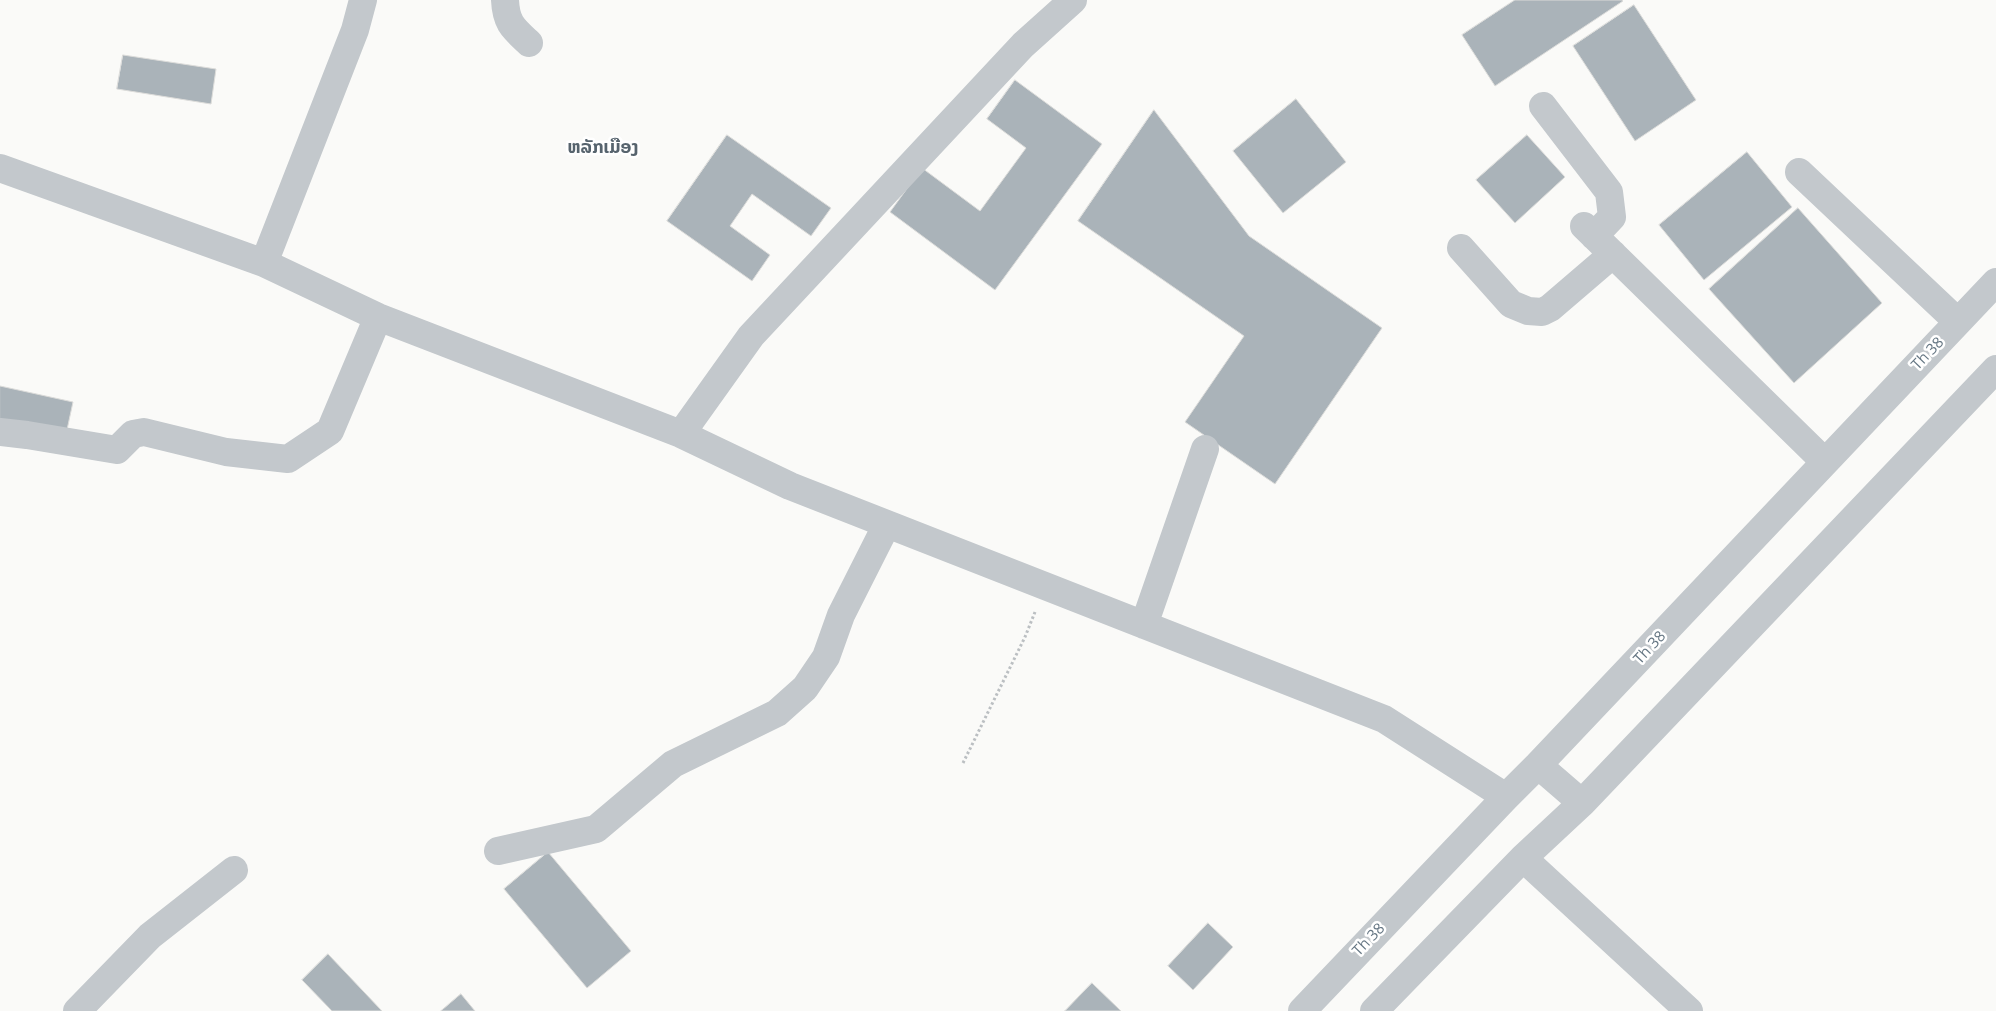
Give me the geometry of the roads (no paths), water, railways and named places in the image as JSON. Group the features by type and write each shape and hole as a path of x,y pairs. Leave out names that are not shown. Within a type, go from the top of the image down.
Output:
{"street":[{"path":"264,263 355,30 363,0"},
{"path":"505,0 506,14 511,26 530,43"},
{"path":"681,434 751,336 1023,45 1073,0"},
{"path":"1461,248 1510,304 1528,311 1542,312 1550,308 1612,217 1609,192 1543,106"},
{"path":"0,168 264,263 378,317 681,434 790,486 1384,719 1506,797"},
{"path":"1799,172 1958,322"},
{"path":"1597,239 1825,462"},
{"name":"Th 38","path":"1302,1011 1996,282"},
{"path":"0,432 117,450 133,434 144,432 226,452 288,459 330,431 378,317"},
{"path":"1374,1011 1523,858 1582,803 1996,369"},
{"path":"1144,625 1205,449"},
{"path":"498,851 596,829 673,764 777,713 805,688 826,657 841,615 887,524"},
{"path":"1538,765 1582,803"},
{"path":"1523,858 1689,1011"},
{"path":"77,1011 150,936 234,870"}],"district":[{"name":"ຫລັກເມືອງ","path":"603,148"}]}
